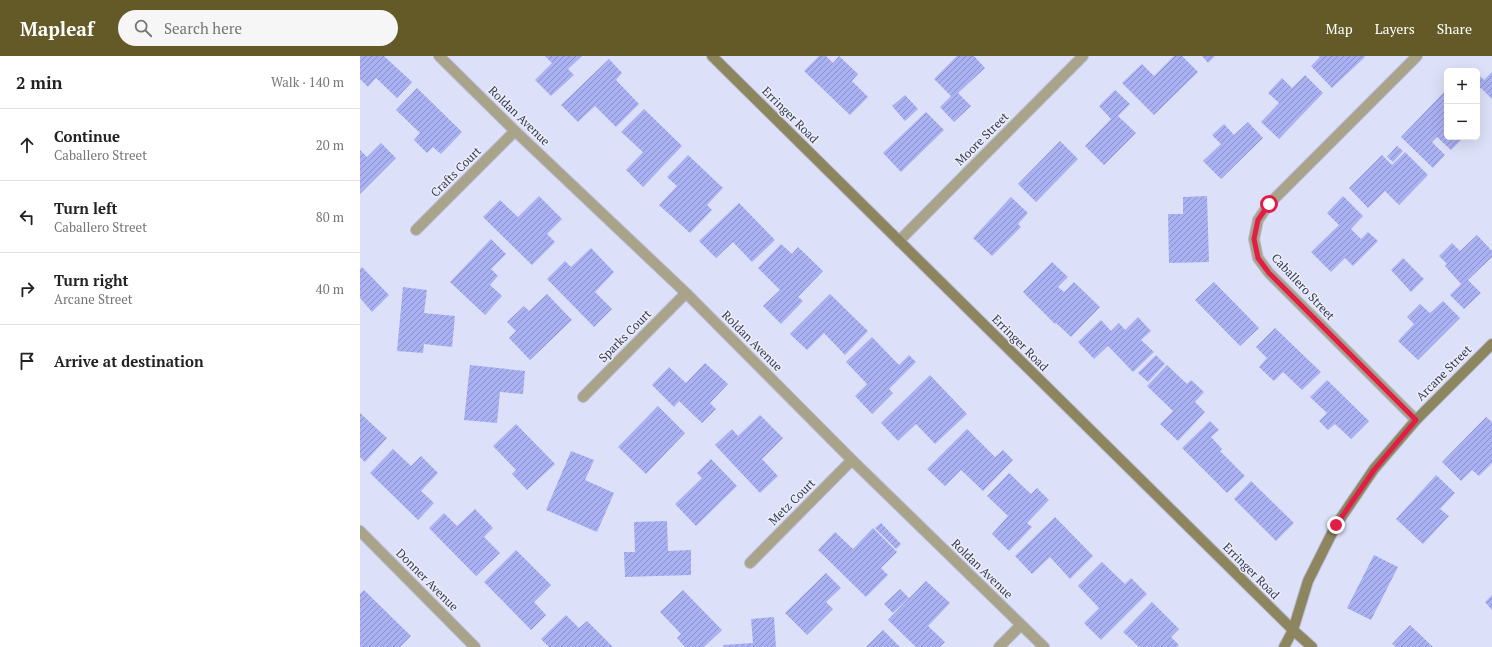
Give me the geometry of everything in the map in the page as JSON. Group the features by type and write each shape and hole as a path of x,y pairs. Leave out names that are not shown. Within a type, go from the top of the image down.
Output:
{"main road":[{"name":"Erringer Road","path":"712,56 1293,630 1312,647"},
{"name":"Arcane Street","path":"1284,647 1293,630 1308,581 1336,525 1374,470 1416,420 1492,344"}],"street":[{"name":"Roldan Avenue","path":"439,56 515,131 686,293 852,460 1044,647"},
{"name":"Moore Street","path":"899,241 1084,56"},
{"name":"Caballero Street","path":"1416,420 1269,273 1258,258 1254,239 1258,220 1269,204 1417,56"},
{"name":"Crafts Court","path":"416,230 515,131"},
{"name":"Sparks Court","path":"583,397 686,293"},
{"name":"Metz Court","path":"750,563 852,460"},
{"name":"Donner Avenue","path":"360,531 475,647"},
{"path":"999,647 1021,625"}],"building":[{"path":"360,56 384,56 412,82 397,98 376,78 368,87 360,79"},
{"path":"545,56 582,56 568,69 574,75 551,96 535,80 552,63"},
{"path":"819,56 826,56 833,63 839,56 858,74 852,81 868,97 850,115 804,71"},
{"path":"957,56 974,56 985,68 958,93 971,106 954,122 940,107 951,96 934,79"},
{"path":"1174,56 1182,56 1198,72 1154,115 1122,83 1142,64 1154,76"},
{"path":"1202,56 1215,56 1208,63"},
{"path":"1319,56 1365,57 1332,88 1311,66 1320,57"},
{"path":"609,59 622,73 616,80 639,104 616,127 595,106 578,122 561,105"},
{"path":"1492,72 1492,99 1481,88 1480,89 1480,76 1484,80"},
{"path":"1305,75 1323,93 1279,139 1261,122 1279,103 1268,93 1282,78 1292,88"},
{"path":"417,88 462,132 441,154 433,147 427,153 414,140 420,133 396,110"},
{"path":"1115,90 1130,104 1118,116 1136,133 1104,165 1085,146 1111,119 1099,106"},
{"path":"1444,92 1444,140 1461,140 1451,150 1437,137 1432,142 1445,155 1433,168 1401,137"},
{"path":"905,95 918,109 905,121 892,106"},
{"path":"644,109 682,146 643,187 626,170 643,152 621,132"},
{"path":"926,112 944,130 901,172 883,153"},
{"path":"1248,122 1263,138 1221,179 1203,161 1221,144 1212,135 1224,124 1234,135"},
{"path":"1060,141 1078,159 1036,202 1018,184"},
{"path":"381,143 396,158 360,194 360,150 367,157"},
{"path":"1397,146 1403,151 1393,162 1387,157"},
{"path":"1405,152 1428,175 1399,205 1385,191 1368,208 1349,188 1382,155 1392,165"},
{"path":"688,155 723,188 707,205 712,210 690,233 659,205 677,186 667,177"},
{"path":"539,196 562,219 547,234 555,242 532,265 483,217 500,200 518,217"},
{"path":"1207,196 1209,262 1169,263 1168,214 1183,214 1183,197"},
{"path":"1343,196 1363,216 1351,229 1361,239 1368,232 1378,241 1353,266 1345,258 1331,272 1311,252 1339,225 1327,213"},
{"path":"1011,197 1028,213 1018,224 1021,227 992,256 973,238"},
{"path":"739,203 775,240 752,262 733,242 716,258 699,241"},
{"path":"1477,235 1492,251 1492,257 1468,280 1481,293 1464,309 1450,295 1461,284 1445,266 1447,264 1439,256 1452,243 1460,251"},
{"path":"491,239 506,254 491,269 498,276 490,285 502,296 485,315 450,282"},
{"path":"781,244 792,254 798,247 823,271 798,297 803,301 781,324 763,306 780,290 758,268"},
{"path":"591,248 614,272 595,292 612,309 594,327 547,279 565,261 571,267"},
{"path":"1403,258 1424,279 1411,292 1391,270"},
{"path":"1052,262 1068,277 1058,287 1064,292 1074,282 1100,307 1071,337 1056,323 1055,324 1023,292"},
{"path":"362,267 389,295 372,312 360,298 360,269"},
{"path":"1214,282 1259,328 1240,346 1195,300"},
{"path":"403,287 427,290 424,313 455,316 452,347 424,344 423,353 397,351"},
{"path":"547,294 572,320 530,360 509,338 516,331 507,322 524,306 529,311"},
{"path":"830,294 868,331 845,355 824,333 807,350 790,334"},
{"path":"1443,301 1460,318 1418,360 1398,341 1414,324 1407,317 1420,304 1430,313"},
{"path":"1138,317 1151,331 1141,340 1154,352 1133,372 1108,346 1094,359 1078,342 1101,320 1111,331 1119,323 1125,330"},
{"path":"1275,328 1321,372 1302,390 1283,372 1274,381 1259,367 1267,358 1256,347"},
{"path":"872,337 899,365 909,355 916,362 889,389 893,393 872,414 855,396 867,384 846,362"},
{"path":"1156,355 1165,364 1148,382 1138,373"},
{"path":"705,363 728,384 710,403 716,409 702,423 679,401 674,407 652,385 669,367 686,383"},
{"path":"470,365 525,371 523,394 500,392 497,423 464,420"},
{"path":"1167,365 1187,384 1191,380 1204,392 1195,402 1205,412 1178,441 1160,424 1173,411 1147,386"},
{"path":"930,375 967,414 935,444 916,424 898,441 881,423"},
{"path":"1327,380 1369,421 1351,439 1335,424 1328,430 1319,421 1327,413 1310,397"},
{"path":"658,406 685,433 646,474 618,447"},
{"path":"360,413 387,438 365,462 360,457"},
{"path":"760,415 783,438 762,459 778,476 760,493 715,445 732,429 738,436"},
{"path":"1486,417 1492,422 1492,463 1479,476 1472,470 1461,481 1442,462"},
{"path":"1210,421 1219,430 1211,437 1222,449 1220,451 1245,476 1227,493 1182,448"},
{"path":"516,424 555,464 527,490 512,474 516,470 493,446"},
{"path":"967,429 995,457 1003,450 1013,460 983,491 961,470 945,486 927,469"},
{"path":"393,449 411,466 421,456 438,473 421,491 434,503 418,520 370,473"},
{"path":"571,451 594,460 585,480 614,493 597,532 546,510"},
{"path":"711,459 737,486 696,526 675,504 702,478 697,473"},
{"path":"1009,473 1031,494 1037,488 1049,500 1027,523 1032,527 1009,551 992,534 1008,516 987,496"},
{"path":"1436,475 1455,493 1440,509 1449,516 1423,544 1396,519"},
{"path":"1251,481 1294,523 1276,541 1234,499"},
{"path":"475,509 493,528 484,537 500,553 476,576 429,528 444,513 457,526"},
{"path":"1055,517 1093,556 1070,579 1050,557 1032,574 1015,556"},
{"path":"667,521 668,551 691,550 691,575 625,577 624,552 635,552 634,522"},
{"path":"881,523 901,544 896,549 875,528"},
{"path":"873,528 897,552 881,568 888,575 866,597 818,550 835,532 853,549"},
{"path":"516,550 551,585 534,602 546,615 531,630 484,582"},
{"path":"1374,555 1398,567 1371,620 1347,608"},
{"path":"1102,562 1125,584 1131,578 1147,594 1101,640 1084,623 1099,608 1078,586"},
{"path":"826,573 841,588 826,602 833,609 807,635 785,613"},
{"path":"926,581 950,603 928,626 945,642 940,647 916,647 888,620"},
{"path":"900,589 909,598 893,613 884,604"},
{"path":"364,590 411,636 400,647 360,647 360,594"},
{"path":"683,590 722,630 704,647 685,647 677,638 681,634 660,612"},
{"path":"1492,595 1492,610 1485,602"},
{"path":"1152,602 1179,629 1171,637 1179,645 1177,647 1139,647 1123,632"},
{"path":"566,615 579,628 587,621 613,647 549,647 541,639"},
{"path":"774,617 776,647 724,647 723,645 753,643 751,619"},
{"path":"1410,625 1433,647 1396,647 1392,644"},
{"path":"883,630 900,647 866,647"}],"route":[{"path":"1269,204 1258,220 1254,239 1258,258 1269,273 1416,420 1374,470 1336,525"}]}
